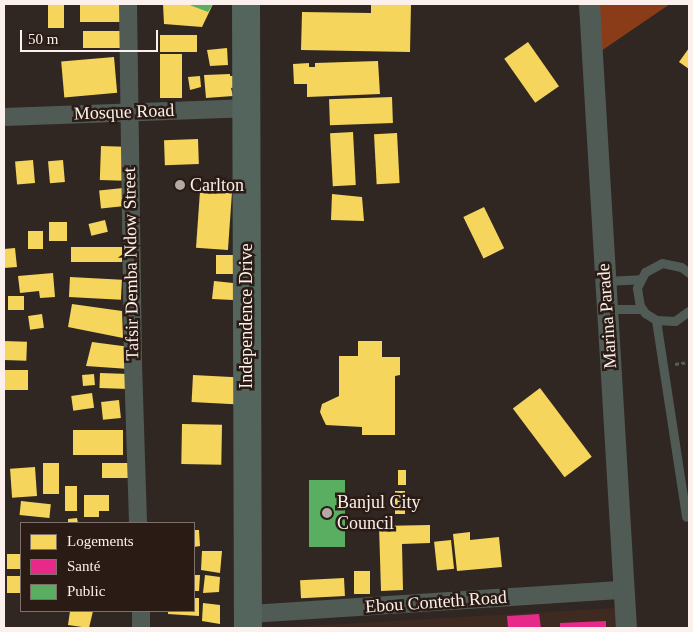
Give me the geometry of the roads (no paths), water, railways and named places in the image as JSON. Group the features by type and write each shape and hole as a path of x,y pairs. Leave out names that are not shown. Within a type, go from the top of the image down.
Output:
{"highway":[{"name":"Independence Drive","path":"246,4 248,621"}],"street":[{"name":"Tafsir Demba Ndow Street","path":"128,4 138,522"},
{"name":"Marina Parade","path":"589,4 626,628"},
{"name":"Mosque Road","path":"4,117 129,110 245,108"},
{"name":"Ebou Conteth Road","path":"248,621 623,590"},
{"path":"141,612 141,628"}],"lane":[{"path":"689,274 681,267 672,263 662,263 645,272 640,280 637,297 642,309 656,320 675,321 689,311"},
{"path":"605,281 640,280"},
{"path":"607,309 642,309"},
{"path":"656,320 686,518"}],"place":[{"name":"Carlton","path":"180,185"},
{"name":"Banjul City Council","path":"327,513"}]}
